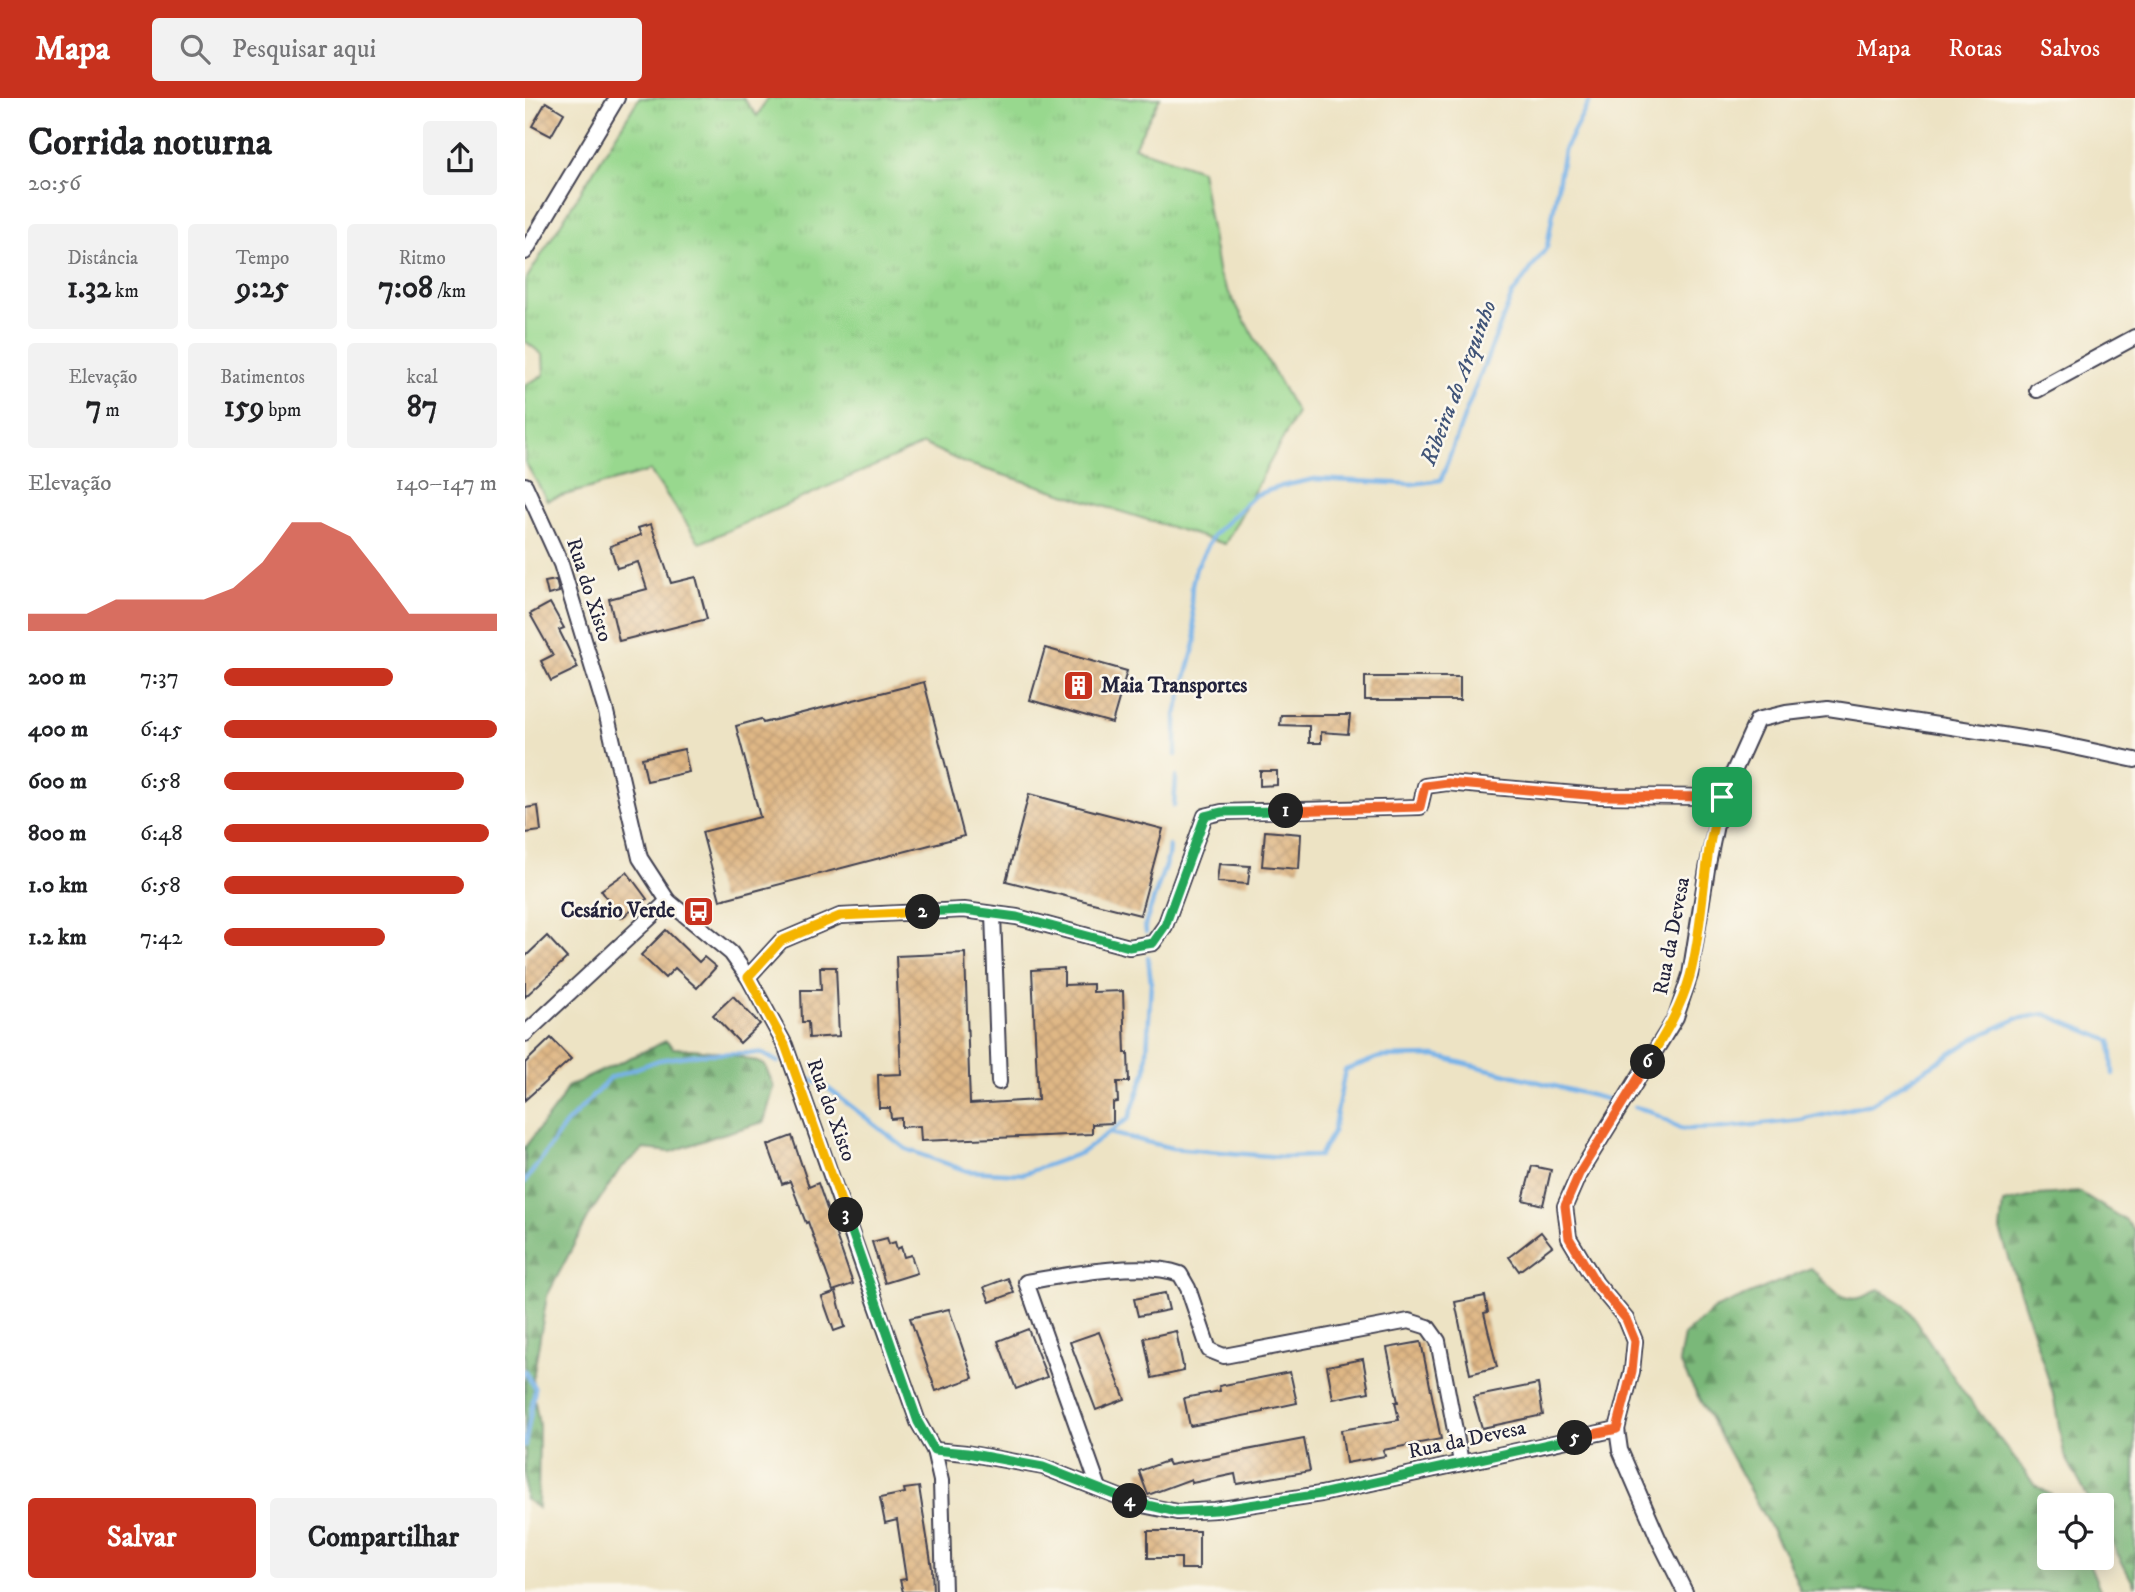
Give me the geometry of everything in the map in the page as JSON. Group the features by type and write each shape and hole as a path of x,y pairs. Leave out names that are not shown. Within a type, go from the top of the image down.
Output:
{"street":[{"path":"525,251 617,98"},
{"path":"2037,390 2135,337"},
{"name":"Rua do Xisto","path":"525,485 561,564 605,712 635,846 648,874 668,901 731,953 748,977 785,1045 918,1422 934,1450 941,1481 944,1592"},
{"name":"Rua da Devesa","path":"934,1450 967,1453 1043,1467 1137,1504 1177,1512 1216,1510 1321,1494 1617,1429 1632,1371 1635,1341 1626,1319 1596,1283 1569,1238 1565,1206 1579,1174 1676,1017 1690,975 1722,797 1756,720 1828,708 2055,743 2135,760"},
{"path":"748,977 781,941 840,916 964,910 1017,917 1129,947 1153,943 1165,926 1205,816 1222,812 1420,807 1425,786 1447,783 1599,796 1722,797"},
{"path":"525,1034 668,901"},
{"path":"993,914 999,1082"},
{"path":"1099,1489 1026,1282 1080,1272 1165,1269 1180,1274 1188,1288 1209,1350 1224,1356 1409,1321 1428,1327 1438,1341 1461,1462"},
{"path":"1617,1429 1620,1450 1685,1592"}],"green space":[{"path":"639,98 743,98 757,116 768,98 1160,98 1134,147 1201,170 1219,275 1297,413 1225,544 962,462 924,444 700,543 650,471 547,500 525,462 525,385 544,375 543,355 525,341 525,281"},
{"path":"666,1041 673,1048 720,1052 765,1065 774,1087 764,1122 671,1152 644,1149 620,1169 590,1214 547,1296 532,1384 539,1425 538,1508 525,1499 525,1147 560,1101 567,1087"},
{"path":"2080,1192 2126,1221 2135,1231 2135,1587 2114,1547 2114,1493 2085,1493 2064,1454 2053,1394 2000,1230 2003,1203 2038,1195"},
{"path":"1811,1268 1842,1296 1857,1298 1879,1289 1905,1305 1965,1394 2035,1485 2048,1493 2037,1493 2037,1570 2092,1570 2101,1592 1801,1592 1787,1558 1679,1362 1684,1335 1714,1309"}],"building":[{"path":"546,102 564,113 551,136 532,126"},
{"path":"651,524 671,583 696,577 707,619 619,641 609,599 647,589 638,562 617,568 610,546 641,535 638,528"},
{"path":"556,580 559,592 548,595 545,582"},
{"path":"550,603 564,628 559,630 578,668 551,681 541,661 553,655 530,614"},
{"name":"Maia Transportes","path":"1045,648 1127,671 1112,723 1030,700"},
{"path":"1365,677 1460,677 1460,700 1365,700"},
{"path":"924,682 964,836 720,900 702,832 760,817 736,726 761,719 763,723"},
{"path":"1281,715 1350,715 1348,734 1321,732 1321,743 1309,743 1309,726 1280,725"},
{"path":"684,749 689,772 647,781 642,758"},
{"path":"1260,771 1277,771 1277,785 1260,786"},
{"path":"1029,794 1163,829 1140,915 1006,881"},
{"path":"538,806 541,831 525,833 525,808"},
{"path":"1265,831 1301,834 1299,869 1262,866"},
{"path":"1219,864 1250,866 1248,884 1217,882"},
{"path":"627,872 647,899 621,918 601,890"},
{"path":"666,930 699,962 704,957 716,967 697,988 675,968 665,978 641,955"},
{"path":"547,936 567,958 525,997 525,957"},
{"path":"965,953 970,1104 1038,1100 1032,970 1064,968 1064,985 1093,984 1093,992 1123,991 1129,1082 1117,1082 1118,1102 1113,1103 1113,1123 1092,1124 1092,1134 921,1141 920,1126 901,1127 901,1118 891,1119 890,1108 879,1108 878,1075 901,1074 896,956"},
{"path":"820,967 836,967 839,1036 809,1038 808,1022 802,1022 801,990 821,990"},
{"path":"733,996 760,1024 740,1043 713,1015"},
{"path":"551,1038 571,1059 525,1100 525,1063"},
{"path":"792,1136 809,1187 818,1183 853,1284 833,1291 790,1181 782,1184 768,1145"},
{"path":"1532,1166 1551,1170 1543,1205 1523,1200"},
{"path":"1541,1232 1552,1246 1519,1271 1509,1257"},
{"path":"887,1238 889,1244 895,1242 897,1249 901,1247 904,1257 911,1255 917,1273 885,1283 872,1242"},
{"path":"1008,1278 1014,1293 990,1302 984,1287"},
{"path":"836,1292 845,1327 834,1331 822,1297"},
{"path":"1165,1293 1169,1310 1138,1316 1134,1299"},
{"path":"1485,1296 1488,1312 1484,1313 1497,1367 1470,1374 1455,1302"},
{"path":"949,1309 973,1378 936,1391 910,1318"},
{"path":"1028,1329 1047,1377 1016,1389 998,1341"},
{"path":"1176,1331 1184,1371 1152,1378 1144,1338"},
{"path":"1099,1332 1125,1399 1096,1410 1070,1342"},
{"path":"1421,1342 1441,1439 1383,1450 1385,1456 1346,1463 1341,1430 1399,1420 1387,1348"},
{"path":"1363,1359 1369,1392 1333,1399 1327,1366"},
{"path":"1290,1372 1297,1403 1190,1426 1184,1398 1220,1391 1219,1386"},
{"path":"1538,1384 1543,1415 1482,1428 1473,1397"},
{"path":"1304,1439 1310,1471 1237,1484 1235,1474 1192,1483 1191,1479 1148,1495 1139,1471 1167,1461 1169,1465"},
{"path":"919,1487 932,1568 933,1592 903,1592 900,1580 906,1579 897,1520 885,1523 880,1498 905,1493 904,1489"},
{"path":"1148,1531 1199,1531 1199,1569 1181,1569 1181,1558 1148,1558"}],"waterway":[{"name":"Ribeira do Arquinho","path":"1176,755 1176,715 1196,640 1191,601 1192,585 1196,568 1214,534 1255,495 1282,486 1315,479 1412,484 1441,480 1512,295 1547,247 1564,150 1591,98"},
{"name":"Ribeira do Arquinho","path":"1174,806 1176,777"},
{"name":"Ribeira do Arquinho","path":"1146,932 1145,925 1168,857 1169,846"},
{"name":"Ribeira do Arquinho","path":"810,1079 829,1089 906,1149 967,1171 1023,1174 1081,1153 1129,1118 1146,1070 1151,982 1148,957"},
{"path":"1635,1107 1650,1111 1682,1129 1725,1128 1801,1120 1871,1104 1977,1037 2016,1019 2045,1014 2111,1041 2113,1074"},
{"name":"Ribeira do Arquinho","path":"525,1182 565,1125 610,1078 659,1060 700,1054 762,1053 778,1062"},
{"path":"1110,1133 1172,1148 1281,1157 1319,1156 1333,1132 1345,1070 1380,1057 1435,1056 1610,1100"},
{"name":"Ribeira do Arquinho","path":"525,1371 535,1389 525,1445"}],"place":[{"name":"Maia Transportes","path":"1078,686"},
{"name":"Cesário Verde","path":"698,911"}],"route":[{"path":"1447,783 1599,796 1722,797 1690,975 1676,1017 1579,1174 1565,1206 1569,1238 1596,1283 1626,1319 1635,1341 1632,1371 1617,1429 1321,1494 1216,1510 1177,1512 1137,1504 1043,1467 967,1453 934,1450 918,1422 785,1045 748,977 781,941 840,916 964,910 1017,917 1129,947 1153,943 1165,926 1205,816 1222,812 1420,807 1425,786 1447,783"}]}
